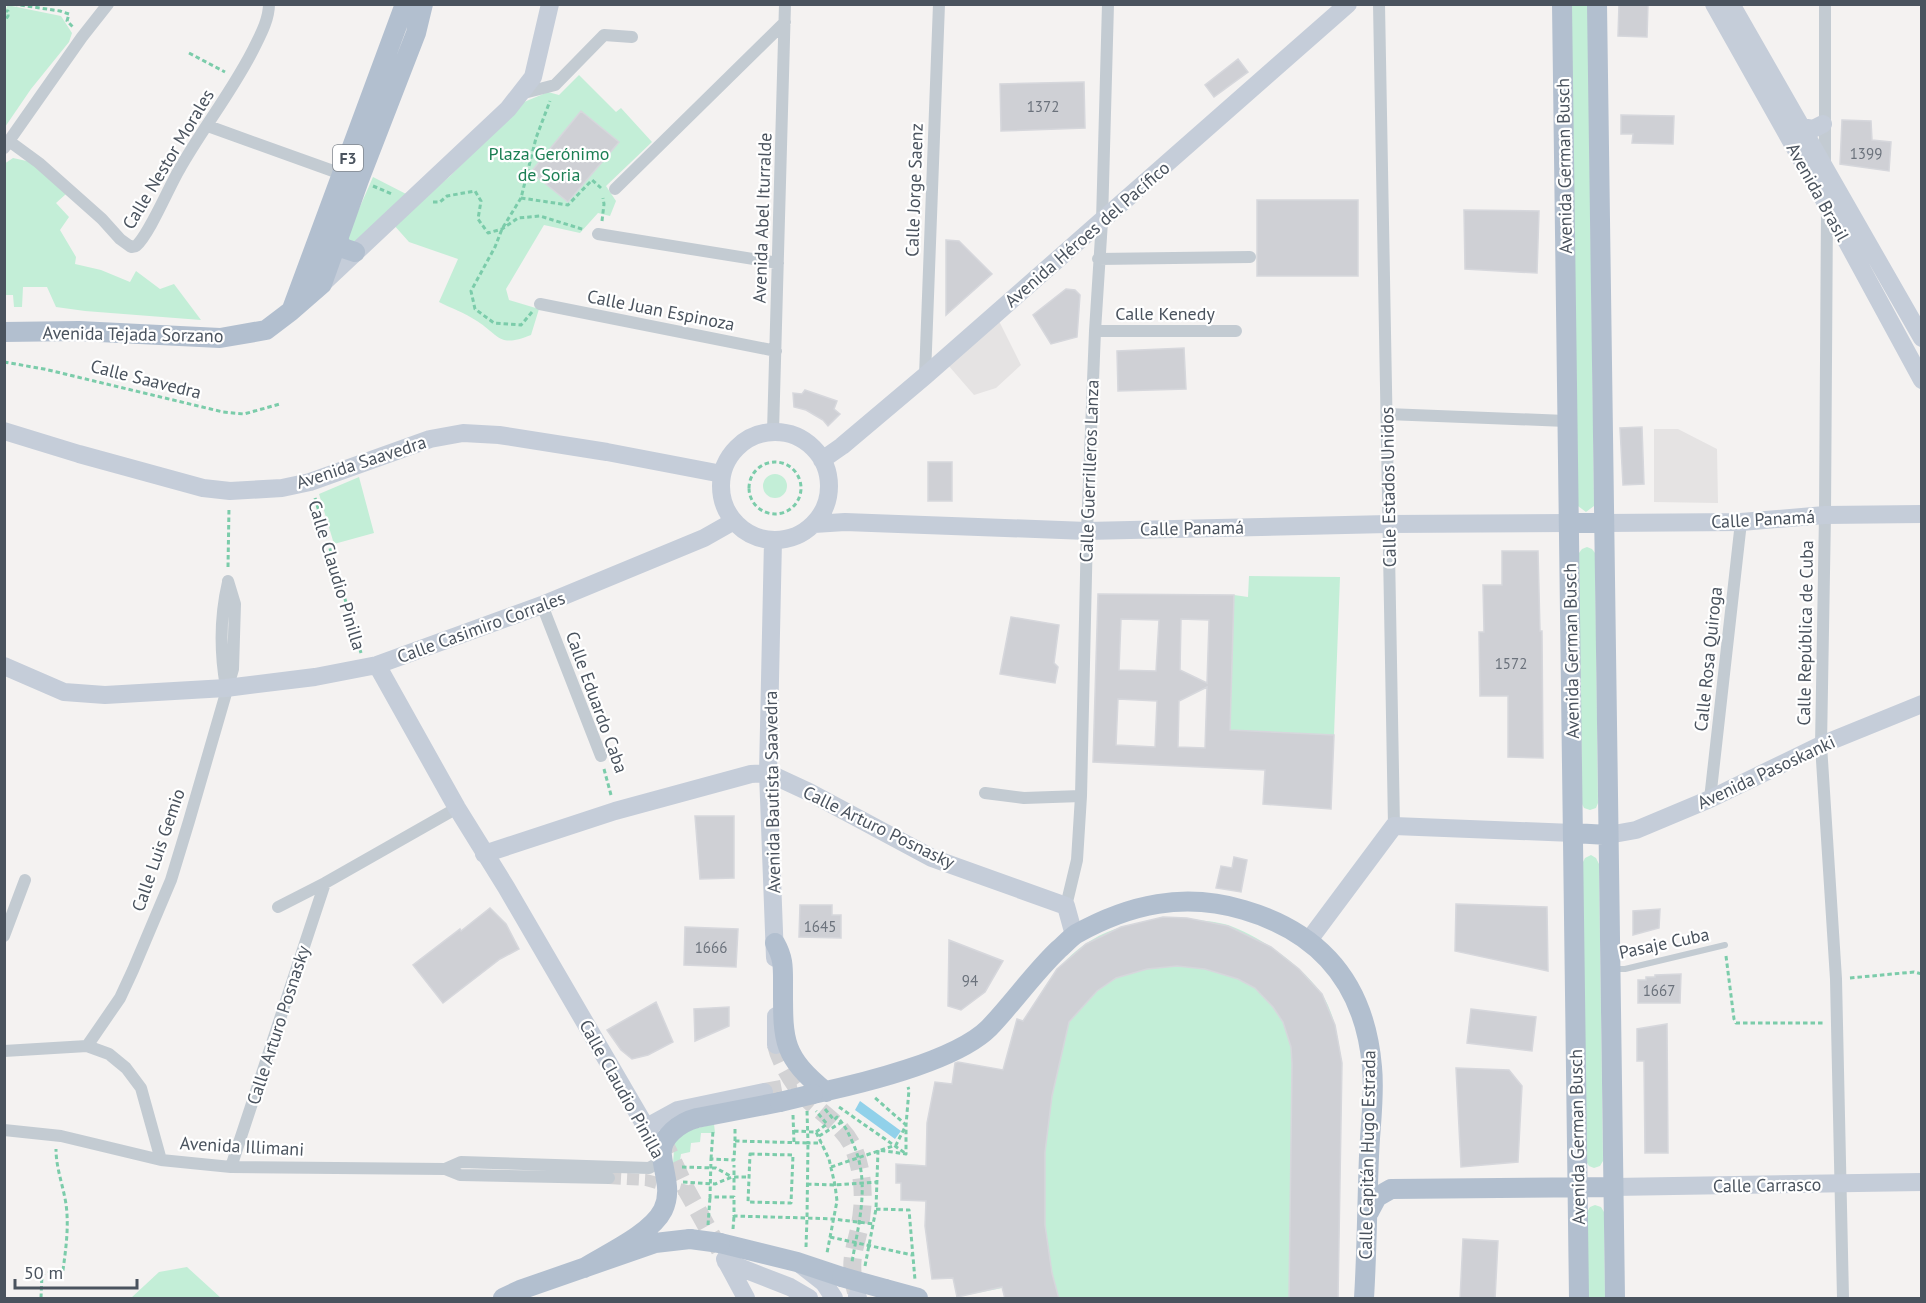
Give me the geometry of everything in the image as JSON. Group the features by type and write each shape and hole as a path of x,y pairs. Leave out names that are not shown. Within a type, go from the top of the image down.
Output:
{"main road":[{"name":"Avenida Tejada Sorzano","path":"4,332 79,331 220,338 266,330 291,311 322,284 343,259 338,240 351,177 405,4"},
{"name":"Avenida Tejada Sorzano","path":"291,311 315,248 351,177 416,33 423,4"},
{"path":"315,248 317,254 343,259 411,202 508,109 533,77 550,4"},
{"name":"Avenida Héroes del Pacífico","path":"822,460 926,376 1348,4"},
{"name":"Avenida German Busch","path":"1562,4 1579,1299"},
{"name":"Avenida German Busch","path":"1597,4 1615,1299"},
{"name":"Avenida Brasil","path":"1714,4 1749,52 1784,112 1827,205 1864,277 1922,380"},
{"name":"Avenida Brasil","path":"1731,4 1749,52"},
{"name":"Avenida Brasil","path":"1784,112 1801,127 1920,336"},
{"path":"1801,127 1813,129 1823,124"},
{"path":"1864,277 1881,267"},
{"path":"1901,343 1920,336"},
{"name":"Avenida Saavedra","path":"4,431 203,488 230,491 282,488 310,482 430,438 463,434 510,437 607,452 722,474"},
{"path":"773,432 789,434 803,440 822,460 829,477 828,496 821,516 798,535 773,540 751,534 734,521 727,511 721,486 722,474 729,458 740,446 754,437 773,432"},
{"name":"Calle Panamá","path":"1604,523 1741,522 1825,515 1922,514"},
{"name":"Calle Casimiro Corrales","path":"4,666 64,692 105,695 226,688 315,677 371,666 542,605 704,538 734,521"},
{"name":"Calle Panamá","path":"814,524 845,522 1087,531 1388,524 1569,523"},
{"path":"1569,523 1604,523"},
{"name":"Avenida Bautista Saavedra","path":"773,540 768,773 775,943 776,1045"},
{"name":"Calle Claudio Pinilla","path":"371,666 506,887 661,1153 668,1187 664,1209 659,1217 639,1233 584,1268"},
{"name":"Avenida Pasoskanki","path":"1608,835 1636,830 1710,799 1821,745 1922,704"},
{"path":"484,854 615,811 751,774 768,773"},
{"name":"Calle Arturo Posnasky","path":"768,773 809,792 932,858 1066,906"},
{"path":"1309,940 1394,826 1608,835"},
{"name":"Calle Claudio Pinilla","path":"506,887 520,903"},
{"name":"Calle Capitán Hugo Estrada","path":"661,1153 669,1134 684,1122 772,1097 820,1099 934,1059 967,1044 987,1029 1049,959 1074,935 1136,907 1179,901 1224,904 1267,917 1309,940 1327,955 1342,976 1360,1012 1368,1035 1373,1069 1364,1299"},
{"name":"Calle Guerrilleros Lanza","path":"1066,906 1074,935"},
{"path":"775,943 783,957 783,1017 787,1046 820,1099"},
{"path":"647,1127 678,1110 772,1097"},
{"path":"1369,1163 1377,1178 1391,1189"},
{"name":"Calle Carrasco","path":"1613,1187 1922,1182"},
{"path":"1369,1212 1377,1197 1391,1189 1613,1187"},
{"path":"503,1299 520,1290 655,1243 690,1239 802,1259 847,1272 885,1289 917,1291"},
{"path":"722,1245 746,1299"},
{"path":"722,1245 809,1299"},
{"path":"802,1259 824,1283 834,1299"}],"street":[{"path":"7,144 108,4"},
{"name":"Calle Nestor Morales","path":"7,144 39,163 102,219 120,239 131,247 140,243 180,167 237,79 262,32 269,4"},
{"name":"Avenida Abel Iturralde","path":"773,432 785,4"},
{"name":"Calle Jorge Saenz","path":"926,376 939,4"},
{"name":"Calle Guerrilleros Lanza","path":"1066,906 1077,860 1081,796 1087,531 1098,259 1102,221 1108,4"},
{"name":"Calle Estados Unidos","path":"1379,4 1394,826"},
{"name":"Calle República de Cuba","path":"1825,4 1823,124 1827,205 1821,745 1836,979 1843,1299"},
{"path":"615,189 785,22"},
{"path":"520,94 555,85 604,35 632,37"},
{"path":"208,126 351,177"},
{"path":"598,234 778,263"},
{"path":"1098,259 1250,257"},
{"name":"Calle Juan Espinoza","path":"540,304 776,351"},
{"name":"Calle Kenedy","path":"1095,331 1236,331"},
{"path":"1387,414 1566,421"},
{"name":"Calle Rosa Quiroga","path":"1710,799 1741,522"},
{"name":"Calle Luis Gemio","path":"87,1046 120,998 171,880 226,688 223,669 223,604 228,580"},
{"name":"Calle Eduardo Caba","path":"542,605 601,756"},
{"path":"985,793 1024,798 1081,796"},
{"path":"278,907 457,808"},
{"path":"6,928 25,880"},
{"name":"Calle Arturo Posnasky","path":"231,1167 325,883"},
{"path":"4,1051 87,1046 109,1054 126,1068 141,1088 161,1160"},
{"name":"Avenida Illimani","path":"4,1130 61,1136 161,1160 231,1167 445,1169 460,1175 609,1178"},
{"name":"Avenida Illimani","path":"445,1169 461,1162 649,1168 658,1163 661,1153"}],"lane":[{"name":"Pasaje Cuba","path":"1610,969 1625,969 1725,945"}],"path":[{"path":"13,4 69,14 67,21 82,37"},
{"path":"4,11 8,11 4,22"},
{"path":"189,53 237,79"},
{"path":"540,304 521,325 494,322 475,309 471,291 502,229 521,198 536,138 555,85"},
{"path":"351,177 411,202 440,202 447,196 475,191 481,201 478,219 488,232 502,229 518,218 540,216 598,234"},
{"path":"521,198 568,205 592,180 601,188 604,204"},
{"name":"Calle Saavedra","path":"4,362 56,371 223,412 244,414 280,404"},
{"path":"782,463 789,466 799,478 801,494 798,501 786,512 771,514 758,507 753,501 750,494 751,480 759,468 766,464 782,463"},
{"name":"Calle Claudio Pinilla","path":"310,482 371,666"},
{"path":"228,580 230,491"},
{"name":"Calle Eduardo Caba","path":"601,756 615,811"},
{"name":"Pasaje Cuba","path":"1725,945 1729,989 1736,1023 1837,1023"},
{"path":"1836,979 1914,972 1922,974"},
{"path":"906,1154 909,1090 907,1086"},
{"path":"872,1095 906,1125"},
{"path":"802,1259 807,1218 808,1132 820,1099 896,1145 906,1154"},
{"path":"794,1131 816,1132 827,1124 814,1110 824,1108 834,1120 837,1117 842,1122 859,1157 864,1182 860,1222 847,1272"},
{"path":"711,1159 735,1160 736,1121"},
{"path":"819,1136 842,1122"},
{"path":"713,1125 711,1197 722,1245"},
{"path":"831,1167 896,1145 906,1125"},
{"path":"816,1132 831,1167 837,1201 825,1258"},
{"path":"41,1299 42,1274 63,1270 67,1239 66,1201 56,1165 56,1148 61,1136"},
{"path":"735,1142 822,1143"},
{"path":"878,1150 906,1154"},
{"path":"864,1270 876,1209 878,1150"},
{"path":"750,1154 793,1155 791,1203 748,1202 749,1177 750,1154"},
{"path":"734,1165 734,1190"},
{"path":"675,1167 716,1168 733,1177"},
{"path":"678,1182 711,1183 733,1177 749,1177"},
{"path":"807,1184 877,1182"},
{"path":"711,1197 734,1197 734,1216 722,1245"},
{"path":"876,1209 909,1210 917,1291"},
{"path":"734,1216 833,1218 874,1224"},
{"path":"830,1237 912,1255"}],"shaded area":[{"path":"999,321 1021,365 996,388 974,395 948,365"},
{"path":"1654,429 1678,429 1717,449 1718,503 1654,502"}],"green space":[{"path":"7,5 61,16 72,33 69,42 31,89 5,127 4,6 7,8"},
{"path":"1571,5 1588,5 1594,506 1586,512 1578,506"},
{"name":"Plaza Gerónimo de Soria","path":"579,75 616,112 621,108 652,142 606,186 616,201 610,216 598,213 580,233 544,225 506,289 509,300 539,309 531,335 506,340 472,318 439,302 458,259 409,242 393,224 449,177 496,130 517,105 548,92 559,95"},
{"path":"13,158 36,163 66,194 56,203 69,217 60,230 76,257 75,264 101,270 130,282 136,271 160,289 174,284 201,320 56,307 47,287 23,287 22,307 14,307 13,295 5,295 4,164"},
{"path":"373,177 410,196 353,243 348,239 348,234"},
{"path":"770,474 780,474 787,481 787,491 780,498 770,498 763,491 763,481"},
{"path":"359,477 374,533 334,544 319,494"},
{"path":"1587,547 1595,553 1598,803 1596,808 1590,810 1584,808 1582,804 1579,553"},
{"path":"1249,576 1340,577 1334,735 1229,768 1234,595 1248,597"},
{"path":"1591,855 1599,864 1603,1161 1600,1166 1594,1168 1586,1161 1582,864 1585,858"},
{"path":"1187,918 1228,925 1266,944 1292,963 1313,983 1330,1009 1342,1063 1338,1298 1005,1298 1002,1288 957,1297 953,1278 932,1279 925,1226 926,1194 918,1200 901,1200 901,1183 896,1183 896,1164 919,1165 919,1180 926,1181 927,1123 935,1082 952,1084 956,1062 1003,1070 1017,1019 1028,1022 1053,976 1064,963 1091,940 1123,927"},
{"path":"714,1124 715,1133 701,1133 700,1142 691,1143 690,1152 681,1154 678,1174 673,1163 675,1139 685,1131"},
{"path":"1595,1205 1601,1207 1604,1212 1605,1298 1588,1298 1587,1212"},
{"path":"187,1267 221,1298 131,1298 159,1272"}],"water":[{"path":"860,1101 901,1131 895,1139 855,1110"}],"building":[{"path":"1619,4 1648,4 1647,37 1618,36"},
{"path":"1238,59 1248,72 1214,97 1205,85"},
{"path":"1084,82 1085,128 1001,131 1000,84"},
{"path":"581,111 619,142 568,202 531,172"},
{"path":"1621,115 1674,116 1673,144 1632,143 1633,134 1621,134"},
{"path":"1842,120 1871,121 1872,140 1891,142 1889,171 1840,164"},
{"path":"1257,200 1358,200 1358,276 1257,276"},
{"path":"1464,210 1539,211 1537,273 1465,269"},
{"path":"946,240 959,241 992,274 946,315"},
{"path":"1066,289 1075,290 1080,295 1077,337 1051,344 1033,315"},
{"path":"1184,348 1186,389 1118,391 1117,351"},
{"path":"805,390 837,401 834,409 840,414 828,426 823,420 806,410 794,407 793,393 802,394"},
{"path":"1642,427 1644,484 1623,485 1620,428"},
{"path":"928,462 952,462 952,501 928,501"},
{"path":"1502,551 1538,551 1540,631 1542,631 1543,758 1508,757 1508,696 1480,696 1479,632 1484,632 1483,585 1502,585"},
{"path":"1098,594 1234,595 1230,730 1334,735 1331,809 1263,804 1265,770 1093,762","holes":["1121,619 1159,620 1156,671 1119,670","1181,619 1209,620 1207,683 1180,670","1207,687 1205,748 1178,747 1179,701","1118,699 1157,701 1155,747 1116,745"]},
{"path":"1011,617 1059,625 1054,663 1058,667 1055,683 1000,674"},
{"path":"695,816 734,816 734,878 700,879"},
{"path":"1234,857 1247,860 1241,892 1216,888 1221,866 1232,868"},
{"path":"1456,904 1547,907 1548,971 1455,951"},
{"path":"800,905 832,905 832,915 841,915 841,938 799,937"},
{"path":"490,908 506,924 519,949 500,959 443,1003 413,965"},
{"path":"1660,909 1659,928 1633,935 1633,911"},
{"path":"1163,917 1187,918 1228,926 1271,947 1299,969 1322,994 1335,1025 1342,1063 1338,1299 1289,1299 1292,1064 1291,1047 1283,1022 1273,1007 1255,988 1238,979 1205,969 1177,966 1147,969 1116,978 1097,991 1069,1022 1052,1096 1045,1152 1045,1225 1052,1273 1059,1299 1005,1299 1002,1287 957,1297 953,1278 932,1279 925,1226 926,1201 901,1200 901,1183 896,1183 896,1164 926,1166 927,1123 935,1082 952,1084 955,1063 958,1062 1003,1070 1017,1019 1023,1021 1057,969 1086,944 1121,927"},
{"path":"685,927 738,929 736,967 684,965"},
{"path":"949,940 1003,961 985,992 961,1010 948,1006"},
{"path":"1681,974 1680,1003 1638,1003 1638,980 1646,980 1646,977 1655,977 1655,975"},
{"path":"656,1002 673,1042 648,1055 632,1059 621,1050 607,1030"},
{"path":"729,1007 729,1026 695,1041 694,1009"},
{"path":"1471,1009 1536,1017 1532,1051 1467,1043"},
{"path":"1667,1024 1668,1153 1645,1153 1644,1061 1637,1061 1637,1029"},
{"path":"1456,1068 1509,1070 1522,1086 1518,1162 1461,1167"},
{"path":"1463,1239 1498,1241 1495,1299 1460,1299"}],"tunnel":[{"path":"776,1045 796,1086 835,1123 847,1137 856,1155 863,1197 852,1268 856,1292"},
{"path":"764,1092 797,1086"},
{"path":"662,1138 687,1191 721,1252"},
{"path":"609,1178 646,1180 687,1191"}]}
